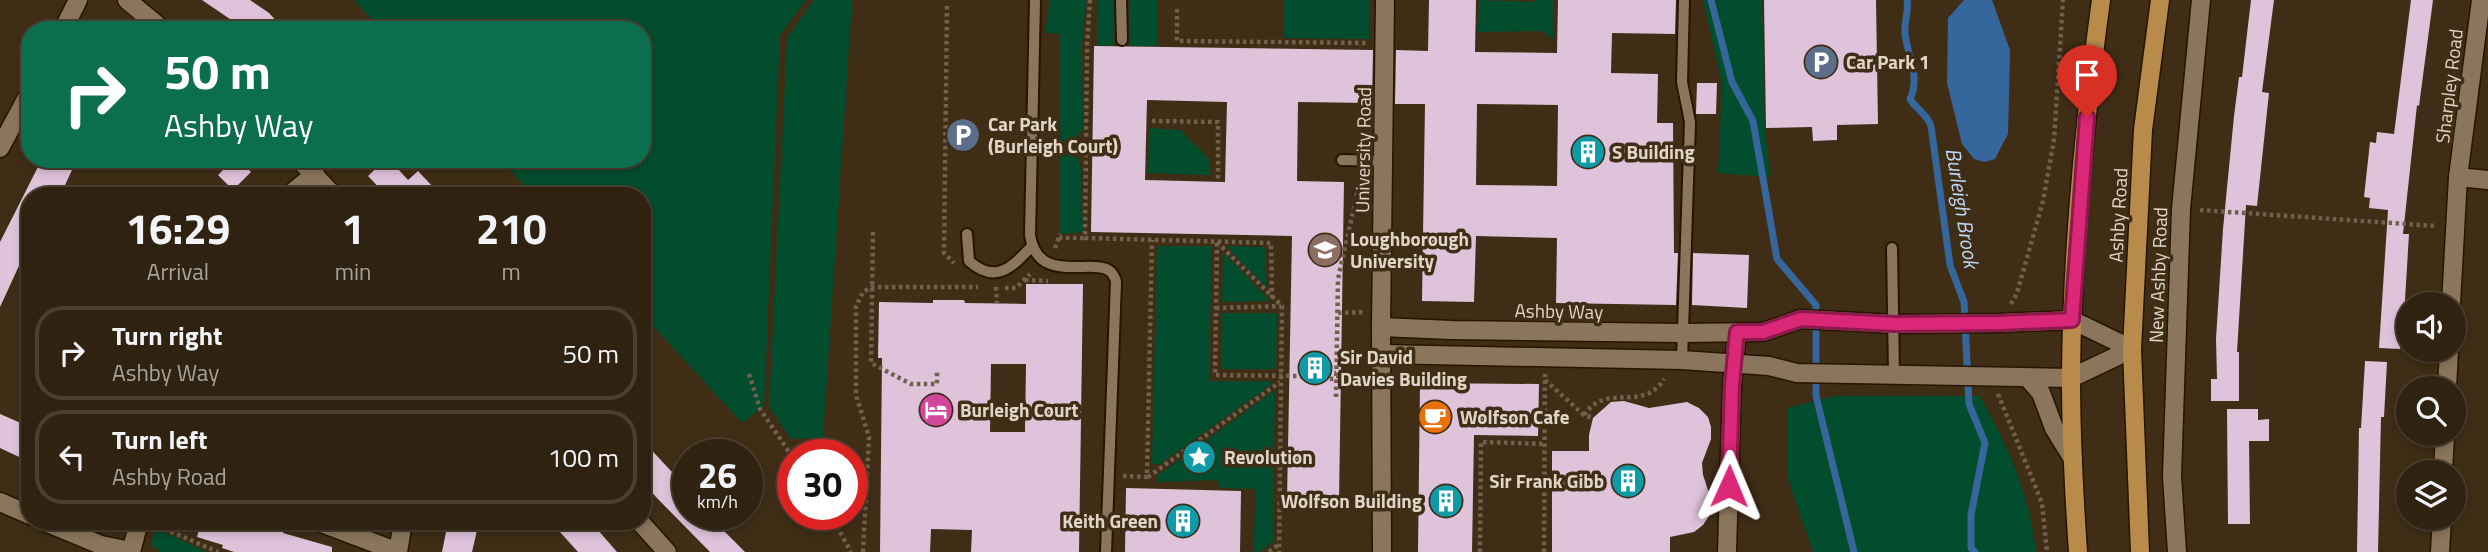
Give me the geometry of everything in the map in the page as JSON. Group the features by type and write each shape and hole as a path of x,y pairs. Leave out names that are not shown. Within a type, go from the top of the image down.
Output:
{"main road":[{"name":"Ashby Road","path":"2078,552 2073,460 2072,320 2083,144 2101,0"},
{"name":"Ashby Road","path":"2140,552 2132,349 2143,130 2160,0"}],"street":[{"path":"67,21 78,0"},
{"path":"127,0 152,21"},
{"name":"University Road","path":"1382,552 1381,327 1385,0"},
{"path":"2092,0 2096,35"},
{"name":"New Ashby Road","path":"2177,552 2172,476 2181,209 2201,0"},
{"name":"Sharpley Road","path":"2451,292 2458,177 2481,0"},
{"path":"0,148 21,109"},
{"path":"308,168 326,187"},
{"path":"299,187 314,174"},
{"path":"2458,177 2488,180"},
{"name":"Ashby Way","path":"1381,327 1451,331 1682,333 1763,332 1801,319 1895,324 2072,320"},
{"path":"2072,320 2132,349"},
{"path":"1727,552 1737,332"},
{"path":"1382,354 1682,359 1769,366 1797,373 2071,378 2132,349"},
{"path":"2028,378 2040,393 2054,428 2073,460"},
{"path":"0,502 21,511"},
{"path":"65,530 101,545 131,551 137,530"},
{"path":"340,530 398,552 402,530"},
{"path":"647,530 667,552"},
{"path":"2440,552 2441,530"}],"lane":[{"path":"1035,0 1030,235 1032,246 1045,260 1059,267 1103,268 1112,273 1116,282 1105,552"},
{"path":"1121,0 1122,40"},
{"path":"1682,359 1690,122 1682,82 1684,0"},
{"path":"1342,160 1384,161"},
{"path":"967,234 969,261 979,270 1009,270 1032,246"},
{"path":"1892,248 1894,375"}],"path":[{"path":"1085,238 1090,0"},
{"path":"1993,323 2017,293 2043,201 2054,140 2063,0"},
{"path":"944,239 947,6"},
{"path":"1177,9 1177,41 1371,43"},
{"path":"1152,121 1218,122 1218,178"},
{"path":"1336,397 1338,279 1364,161"},
{"path":"2181,209 2454,227"},
{"path":"873,232 871,363 911,384 937,384 937,371"},
{"path":"1059,238 1271,243 1272,297"},
{"path":"1147,477 1152,240"},
{"path":"1217,242 1282,306 1279,552"},
{"path":"1217,242 1215,375 1281,379 1313,373 1367,376"},
{"path":"1024,280 1051,281"},
{"path":"863,552 869,437 856,395 856,306 863,292 872,287 979,287"},
{"path":"1216,308 1282,306"},
{"path":"1337,313 1368,312"},
{"path":"1584,415 1589,408 1608,397 1636,398 1651,395 1682,359"},
{"path":"749,373 760,409 780,439"},
{"path":"1544,552 1545,373"},
{"path":"1991,377 2042,503 2047,552"},
{"path":"1109,475 1147,477 1281,379"},
{"path":"1545,380 1584,415 1593,418"},
{"path":"1480,552 1481,442 1545,444"},
{"path":"167,530 218,552"},
{"path":"839,530 851,552"},
{"path":"1269,552 1280,544"}],"green space":[{"path":"354,0 806,0 780,35 764,406 742,423 651,324 651,187 526,187 508,168 651,168 651,21 374,21"},
{"path":"814,0 852,0 823,437 791,439 769,407 787,38"},
{"path":"1050,0 1086,0 1082,45 1083,129 1075,140 1081,168 1083,232 1060,234 1060,34 1045,33"},
{"path":"1098,0 1115,0 1114,46 1097,46"},
{"path":"1129,0 1158,0 1157,46 1129,46"},
{"path":"1284,0 1369,0 1369,39 1283,38"},
{"path":"1479,0 1554,0 1553,39 1542,31 1478,32"},
{"path":"1703,0 1762,0 1765,129 1770,177 1718,173 1722,84"},
{"path":"1149,128 1180,130 1209,159 1209,175 1148,173"},
{"path":"1157,246 1212,246 1209,381 1272,381 1272,384 1160,464 1152,464"},
{"path":"1226,246 1265,247 1267,288"},
{"path":"1223,252 1270,301 1222,302"},
{"path":"1221,313 1277,313 1276,369 1221,369"},
{"path":"1275,390 1273,542 1260,552 1253,552 1256,489 1219,488 1218,480 1158,482 1157,476"},
{"path":"1834,396 1980,396 2000,434 2023,490 2036,552 1813,552 1788,479 1787,408"},
{"path":"159,530 207,552 161,552 151,545 154,533"}],"water":[{"path":"1964,0 1992,0 2010,50 2008,134 1995,159 1985,162 1974,159 1962,144 1947,83 1948,18"}],"building":[{"path":"202,0 250,0 277,21 233,21"},
{"name":"S Building","path":"1429,0 1476,0 1475,52 1557,53 1558,0 1676,0 1675,34 1612,33 1611,73 1658,74 1657,123 1673,123 1674,253 1678,253 1676,305 1556,303 1557,238 1476,236 1474,302 1422,301 1425,104 1395,104 1396,50 1428,51","holes":["1477,104 1558,105 1557,186 1476,185"]},
{"name":"Car Park 1","path":"1764,0 1876,0 1878,124 1837,125 1837,140 1813,141 1812,127 1766,128"},
{"path":"2251,0 2274,0 2262,92 2269,93 2257,206 2246,205 2237,352 2239,401 2211,401 2211,379 2217,379 2216,339 2223,229 2234,116 2239,77 2242,77"},
{"path":"2411,0 2433,0 2419,106 2417,105 2403,234 2409,234 2405,292 2396,292 2396,349 2379,348 2388,210 2369,208 2370,198 2364,197 2370,142 2376,143 2377,132 2394,134"},
{"name":"Sir David Davies Building","path":"1094,46 1373,50 1372,103 1298,102 1297,181 1344,182 1339,500 1287,500 1292,236 1091,232","holes":["1147,100 1227,102 1225,182 1145,180"]},
{"path":"1697,83 1717,83 1716,114 1696,114"},
{"path":"37,168 73,168 64,187 28,187"},
{"path":"225,168 247,168 251,172 236,187 230,187 218,175"},
{"path":"376,168 397,168 408,180 418,171 433,187 378,187 368,176"},
{"path":"21,200 21,262 0,307 0,242"},
{"path":"1693,253 1749,255 1747,308 1692,305"},
{"name":"Burleigh Court","path":"1026,284 1083,284 1079,552 971,552 972,530 931,529 930,552 880,552 882,358 878,358 879,302 933,303 933,300 964,300 965,303 1026,304","holes":["991,364 1026,364 1025,432 990,432"]},
{"path":"2365,361 2387,362 2384,417 2381,417 2378,552 2357,552 2359,428"},
{"name":"Wolfson Building","path":"1420,383 1539,384 1538,436 1474,435 1472,552 1418,552"},
{"name":"Sir Frank Gibb","path":"1624,401 1649,408 1687,402 1708,417 1711,439 1702,463 1710,496 1709,516 1694,532 1670,537 1670,552 1552,552 1552,451 1589,451 1593,418 1611,402"},
{"path":"2227,409 2258,409 2258,420 2269,419 2269,441 2249,441 2250,524 2228,524"},
{"path":"0,414 21,423 21,458 0,448"},
{"path":"651,450 672,472 672,513 651,491"},
{"name":"Keith Green","path":"1126,488 1241,491 1240,552 1125,552"},
{"path":"199,530 284,530 283,533 332,547 332,552 234,552 222,548 223,545 197,537"},
{"path":"446,530 477,530 472,552 442,552"},
{"path":"558,530 598,530 617,552 578,552"},
{"path":"688,530 725,530 745,552 710,552"}],"waterway":[{"path":"1711,0 1732,82 1753,121 1777,259 1816,305 1816,396 1854,552"},
{"name":"Burleigh Brook","path":"1907,0 1905,33 1914,83 1910,99 1931,126 1950,265 1964,302 1969,404 1985,443 1971,515 1971,548 1975,552"}],"place":[{"name":"Car Park 1","path":"1821,62"},
{"name":"Car Park (Burleigh Court)","path":"963,135"},
{"name":"S Building","path":"1588,152"},
{"name":"Loughborough University","path":"1325,250"},
{"name":"Sir David Davies Building","path":"1315,368"},
{"name":"Burleigh Court","path":"936,410"},
{"name":"Wolfson Cafe","path":"1435,417"},
{"name":"Revolution","path":"1199,457"},
{"name":"Sir Frank Gibb","path":"1628,481"},
{"name":"Wolfson Building","path":"1446,501"},
{"name":"Keith Green","path":"1183,521"}],"route":[{"path":"1729,486 1732,385 1737,332 1763,332 1801,319 1895,324 2072,320 2087,117"}]}
